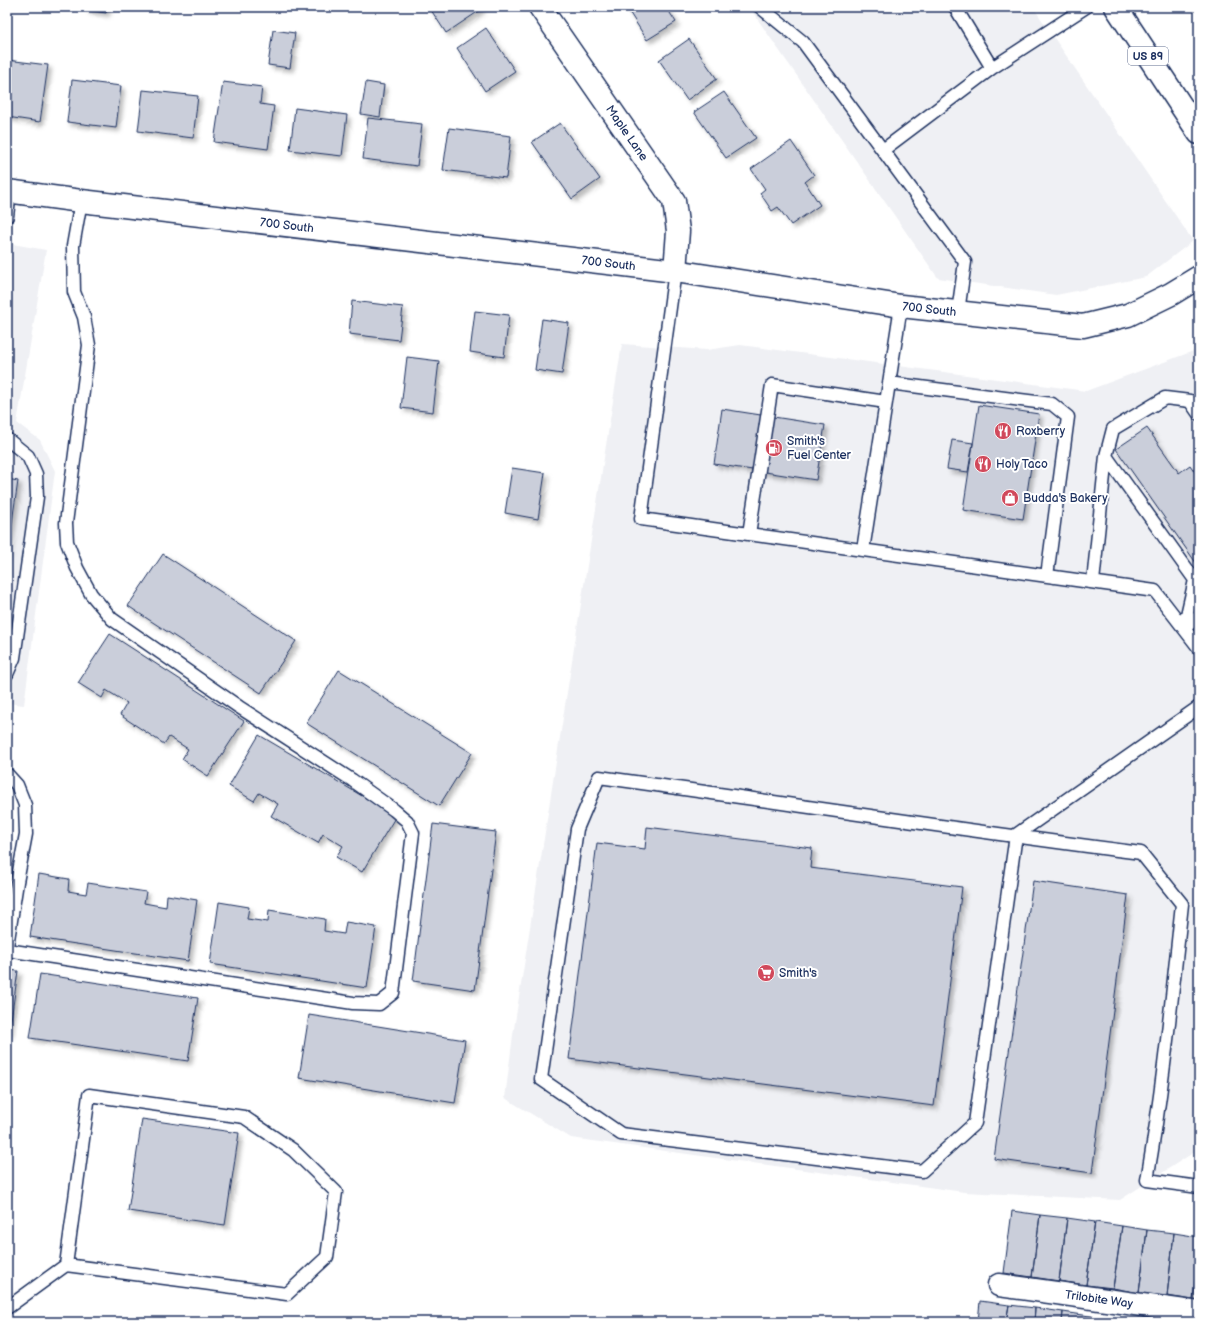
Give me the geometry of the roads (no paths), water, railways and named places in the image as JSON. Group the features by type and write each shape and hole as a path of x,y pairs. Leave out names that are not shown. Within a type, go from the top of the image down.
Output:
{"street":[{"name":"Maple Lane","path":"540,7 674,201 678,231 675,271"},
{"name":"US 89","path":"1116,7 1199,133"},
{"name":"700 South","path":"9,191 675,271 901,306 1083,326 1128,315 1171,294 1199,277"},
{"name":"Trilobite Way","path":"999,1285 1199,1313"}],"lane":[{"path":"760,7 803,42 966,262 958,312"},
{"path":"955,7 992,68"},
{"path":"883,150 992,68 1086,7"},
{"path":"7,216 9,191"},
{"path":"7,950 353,1003 379,1004 393,993 413,833 407,821 364,788 239,707 112,619 91,594 77,568 67,542 66,523 89,345 84,317 74,292 73,246 81,200"},
{"path":"675,271 641,519 1155,591 1199,648"},
{"path":"863,550 901,306"},
{"path":"889,383 1052,404 1068,417 1047,576"},
{"path":"749,534 772,385 886,402"},
{"path":"1093,582 1106,456 1113,429 1165,398 1190,401 1199,414"},
{"path":"7,439 28,456 36,474 37,497 14,658 7,674"},
{"path":"1106,456 1195,580 1184,628"},
{"path":"1184,628 1199,617"},
{"path":"1199,707 1016,836 975,1123 922,1170 621,1134 541,1079 577,829 598,777 1016,836 1141,853 1182,904 1156,1129 1147,1180 1199,1187"},
{"path":"7,774 17,785 25,804 26,834 7,946"},
{"path":"7,1308 66,1265 287,1294 327,1257 336,1192 293,1150 244,1118 89,1095 66,1265"}],"place":[{"name":"Roxberry","path":"1003,431"},
{"name":"Smith's Fuel Center","path":"774,448"},
{"name":"Holy Taco","path":"983,464"},
{"name":"Budda's Bakery","path":"1010,498"},
{"name":"Smith's","path":"766,973"}]}
